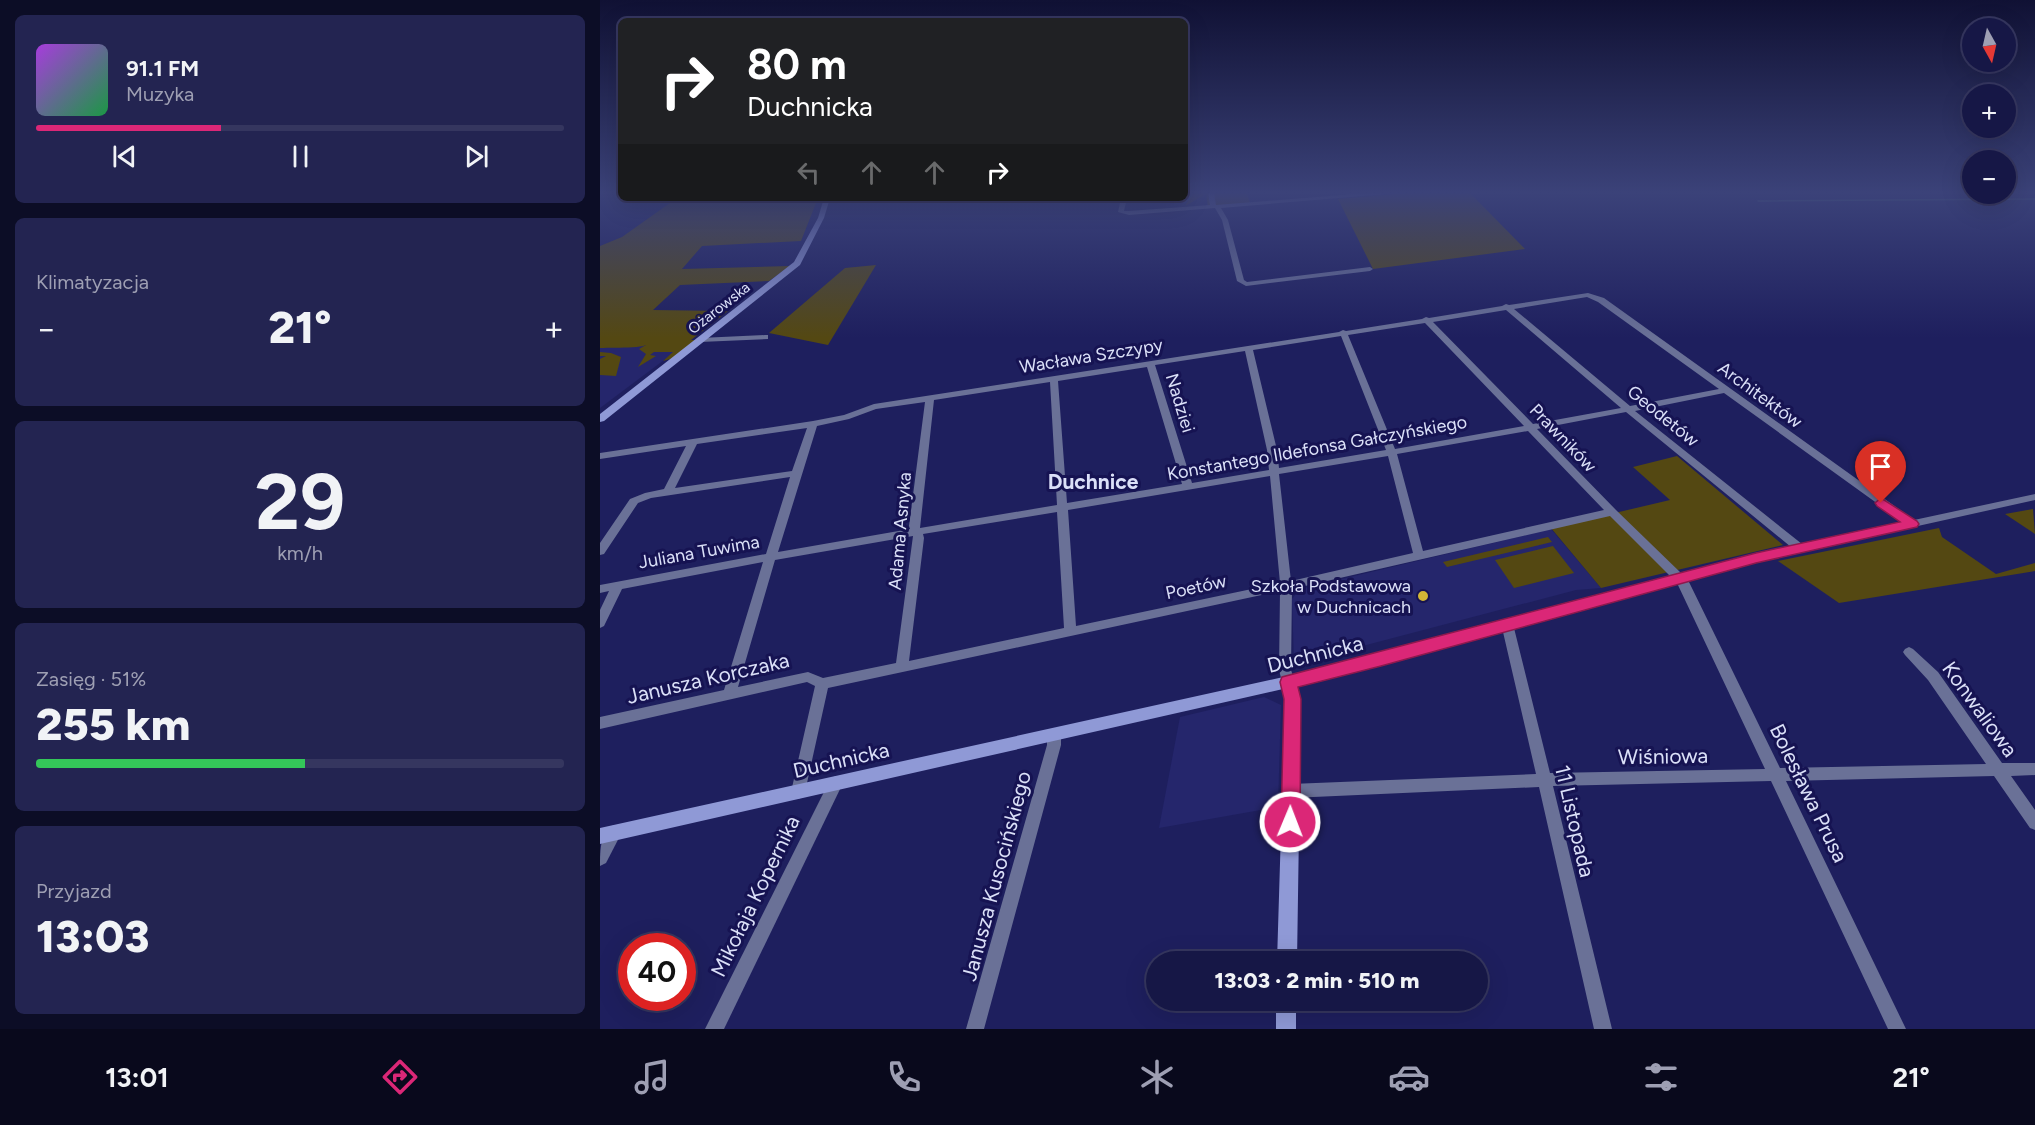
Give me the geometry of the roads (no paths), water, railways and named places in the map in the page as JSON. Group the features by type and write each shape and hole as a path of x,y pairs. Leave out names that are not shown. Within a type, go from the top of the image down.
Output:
{"main road":[{"name":"Ożarowska","path":"600,418 797,263 809,241"},
{"name":"Duchnicka","path":"607,834 1288,682"},
{"path":"1287,951 1293,699 1288,682"},
{"path":"1286,1011 1286,1029"}],"street":[{"path":"1231,241 1241,281 1250,285 1370,268"},
{"name":"Wacława Szczypy","path":"600,456 692,444 813,424 846,417 874,407 1506,306 1588,295"},
{"name":"Architektów","path":"1588,295 1601,300 1912,524"},
{"name":"Geodetów","path":"1506,306 1629,410 1800,548"},
{"name":"Prawników","path":"1426,319 1612,512 1680,577"},
{"path":"1343,332 1392,452 1419,556"},
{"path":"700,340 765,337"},
{"path":"1248,347 1272,450 1286,586 1285,670 1288,682"},
{"name":"Nadziei","path":"1150,363 1188,486"},
{"path":"1054,379 1070,631"},
{"name":"Konstantego Ildefonsa Gałczyńskiego","path":"770,557 1274,473 1629,410 1727,390"},
{"name":"Adama Asnyka","path":"902,665 919,538 914,526 930,399"},
{"path":"770,557 813,424"},
{"path":"668,492 692,444"},
{"path":"600,551 632,504 649,495 796,473"},
{"name":"Duchnicka","path":"1288,682 1381,660 1680,577 1800,548 2035,497"},
{"name":"Poetów","path":"822,684 902,665 1286,586 1612,512"},
{"name":"Juliana Tuwima","path":"600,589 770,557 729,694"},
{"name":"Bolesława Prusa","path":"1680,577 1898,1029"},
{"path":"600,623 618,585"},
{"name":"11 Listopada","path":"1504,624 1510,638 1603,1029"},
{"name":"Konwaliowa","path":"1909,652 1933,676 2035,823"},
{"name":"Janusza Korczaka","path":"600,723 808,677 822,684"},
{"path":"798,792 822,684"},
{"name":"Janusza Kusocińskiego","path":"975,1029 1054,745 1054,735"},
{"name":"Wiśniowa","path":"1291,792 1544,780 2035,769"},
{"name":"Mikołaja Kopernika","path":"714,1029 836,783"},
{"path":"600,858 607,834"}],"place":[{"name":"Szkoła Podstawowa w Duchnicach","path":"1423,596"}],"district":[{"name":"Duchnice","path":"1093,481"}]}
